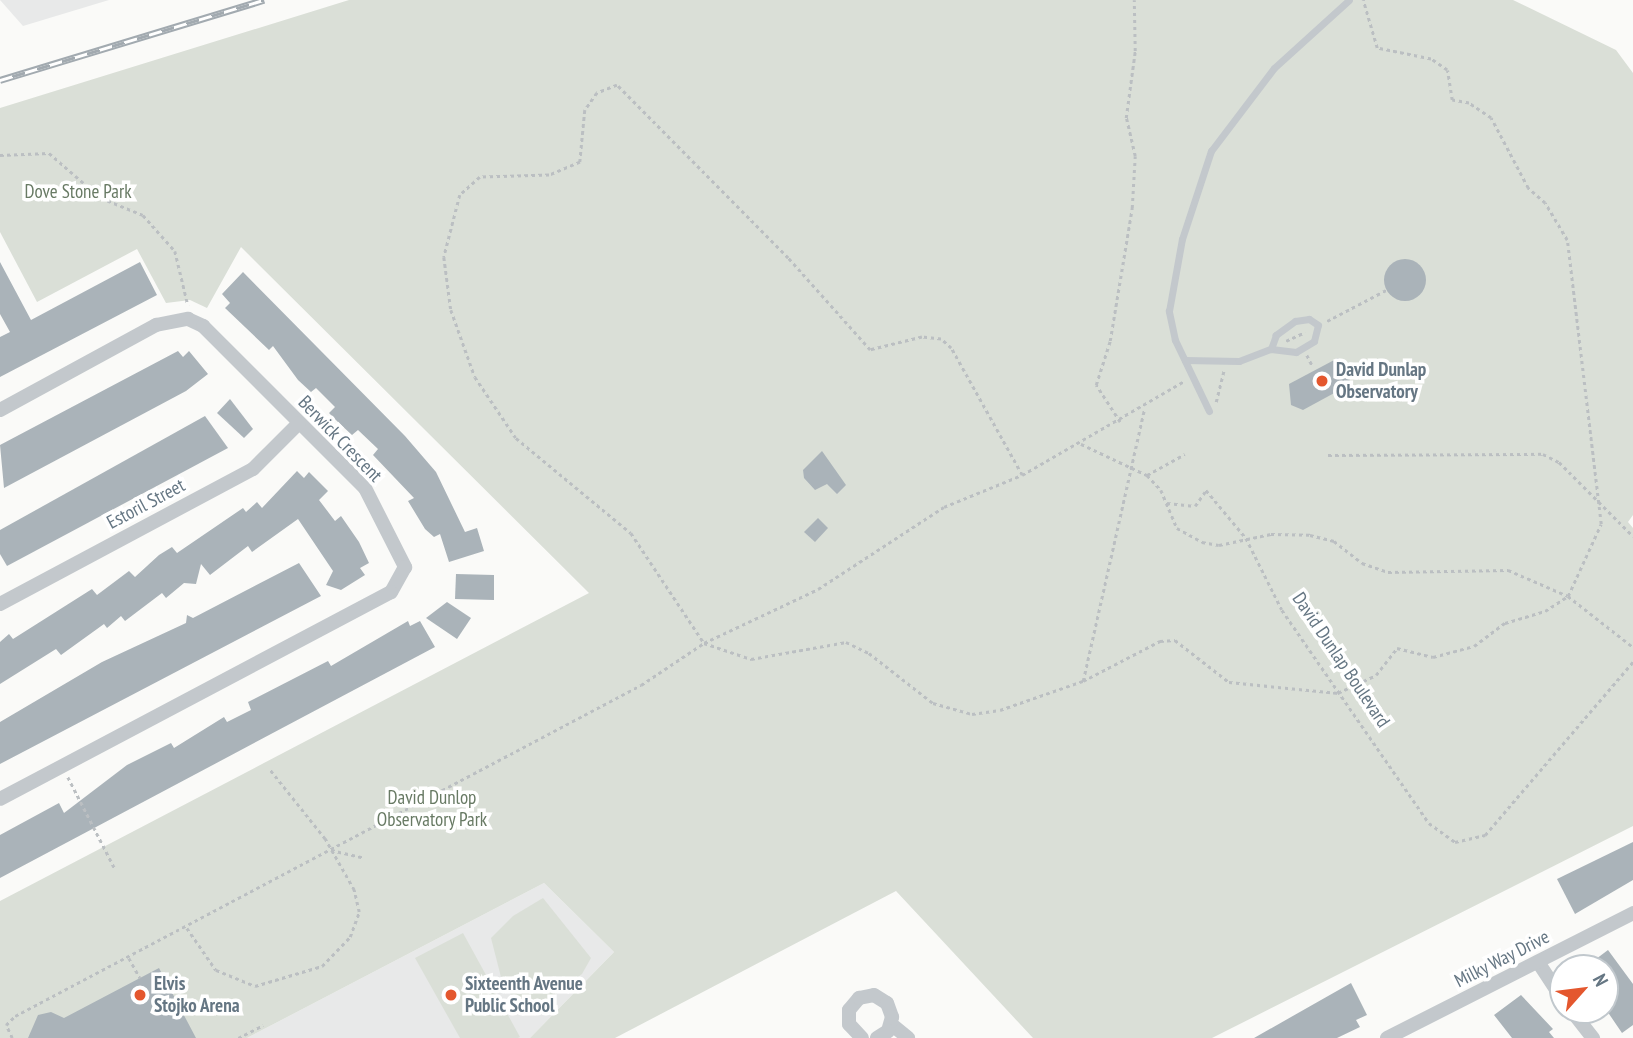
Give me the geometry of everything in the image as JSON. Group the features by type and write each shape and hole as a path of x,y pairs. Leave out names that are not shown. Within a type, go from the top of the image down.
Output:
{"street":[{"path":"0,410 156,325 188,318"},
{"name":"Berwick Crescent","path":"0,799 391,592 402,579 401,551 365,488 203,326 188,318"},
{"name":"Estoril Street","path":"0,604 253,469 299,423"},
{"name":"Milky Way Drive","path":"1387,1038 1633,913"},
{"path":"1538,962 1549,979"},
{"path":"862,1038 848,1017 859,998 874,995 887,1003 891,1024 908,1038"},
{"path":"877,1038 891,1024"},
{"path":"1582,1024 1593,1038"}],"lane":[{"path":"1209,411 1185,360 1169,311 1182,239 1211,151 1274,68 1349,0"},
{"path":"1185,360 1226,361 1271,349 1287,354 1304,349 1318,335 1318,325 1309,319 1296,321 1276,335 1271,349"}],"path":[{"path":"1120,422 1096,385 1110,341 1132,208 1135,156 1126,118 1135,51 1134,0"},
{"path":"1022,475 951,348 941,339 922,337 870,350 617,85 597,93 585,110 580,162 550,175 480,177 471,182 447,232 446,282 460,340 493,409 546,468 631,533 704,643 751,659 846,642 869,653 933,703 972,714 1000,710 1083,681 1160,641 1175,640 1229,682 1338,693 1376,675 1397,648 1433,657 1474,646 1505,623 1535,616 1568,596 1594,548 1601,524 1567,240 1545,203 1528,188 1491,118 1469,103 1452,100 1447,70 1431,59 1377,48 1363,0"},
{"path":"0,155 49,153 101,198 143,215 165,235 183,268 188,318"},
{"path":"1282,344 1386,290"},
{"path":"1307,355 1314,367"},
{"path":"1215,403 1226,361"},
{"path":"12,1038 6,1032 8,1021 641,685 704,643 852,570 944,507 1022,475 1081,444 1144,409 1192,375"},
{"path":"1083,681 1144,409"},
{"path":"1081,444 1147,474 1167,503 1177,528 1202,542 1219,545 1246,538 1310,535 1334,541 1362,563 1388,572 1508,570 1568,596 1633,647"},
{"path":"1147,474 1185,454"},
{"path":"1328,455 1543,454 1596,498 1633,536"},
{"name":"David Dunlap Boulevard","path":"1167,503 1195,506 1206,490 1246,538 1282,610 1429,823 1455,842 1485,835 1633,662"},
{"path":"62,766 115,869"},
{"path":"187,928 206,961 232,981 255,986 322,966 341,951 359,912 354,890 330,849 270,770"},
{"path":"330,849 362,857"},
{"path":"129,958 140,978"},
{"path":"238,1038 262,1025"}],"shaded area":[{"path":"0,0 109,0 23,26"},
{"name":"Sixteenth Avenue Public School","path":"544,883 614,952 530,1038 247,1038"}],"green space":[{"path":"349,0 1513,0 1616,50 1633,73 1633,515 1628,522 1633,528 1633,826 1212,1038 1033,1038 896,891 615,1038 530,1038 614,952 544,883 247,1038 0,1038 0,901 589,593 241,247 207,308 190,300 166,303 137,249 37,302 0,232 0,108"},
{"path":"543,898 591,958 582,974 529,1015 503,985 491,938 513,916"},
{"path":"463,933 520,1037 460,1038 415,958"}],"building":[{"path":"1405,259 1420,265 1426,280 1420,295 1405,301 1390,295 1384,280 1390,265"},
{"path":"0,262 31,320 140,262 157,295 0,377 0,337 10,332 0,314"},
{"path":"243,272 405,436 436,472 465,532 477,528 484,551 449,562 440,534 434,537 425,529 408,501 414,498 373,455 378,449 358,430 352,435 329,413 335,407 316,388 311,392 298,380 273,346 269,350 225,308 230,303 222,294"},
{"path":"178,351 183,357 189,351 208,374 186,391 4,488 0,445"},
{"name":"David Dunlap Observatory","path":"1338,358 1351,370 1349,385 1303,410 1291,405 1289,384"},
{"path":"230,399 253,429 244,438 217,413"},
{"path":"205,416 228,448 7,566 0,554 0,530"},
{"path":"822,451 846,485 837,494 827,484 815,490 804,478 803,470"},
{"path":"297,471 304,478 309,472 328,491 319,500 335,521 341,516 359,542 369,563 360,568 365,575 341,590 326,585 333,571 298,519 252,552 248,546 210,575 201,564 196,584 184,583 166,598 162,593 125,621 121,616 107,628 104,624 61,655 56,649 0,684 0,642 9,634 13,639 92,589 97,595 129,571 135,577 159,555 172,547 177,553 243,508 246,512 257,502 262,508"},
{"path":"818,518 828,528 815,542 804,532"},
{"path":"299,563 321,596 0,764 0,722 102,662 186,623 187,615 193,618"},
{"path":"456,574 494,575 494,600 455,599"},
{"path":"447,602 471,618 457,639 426,618"},
{"path":"408,621 410,626 420,621 435,647 0,878 0,835 59,803 64,813 127,765 171,743 174,748 224,717 227,722 251,710 248,702 328,661 331,666"},
{"path":"1633,842 1633,880 1575,914 1557,879"},
{"path":"1619,965 1633,984 1633,1025 1622,1033 1616,1024 1619,1024"},
{"name":"Elvis Stojko Arena","path":"159,968 196,1038 28,1038 38,1015 51,1012 64,1018"},
{"path":"1351,983 1367,1015 1356,1020 1360,1027 1337,1038 1254,1038"},
{"path":"1521,995 1553,1029 1549,1032 1554,1038 1512,1038 1494,1015"}],"railway":[{"path":"0,80 264,0"}],"place":[{"name":"David Dunlap Observatory","path":"1322,381"},
{"name":"Elvis Stojko Arena","path":"140,995"},
{"name":"Sixteenth Avenue Public School","path":"451,995"}],"park label":[{"name":"Dove Stone Park","path":"78,192"},
{"name":"David Dunlop Observatory Park","path":"432,809"}]}
